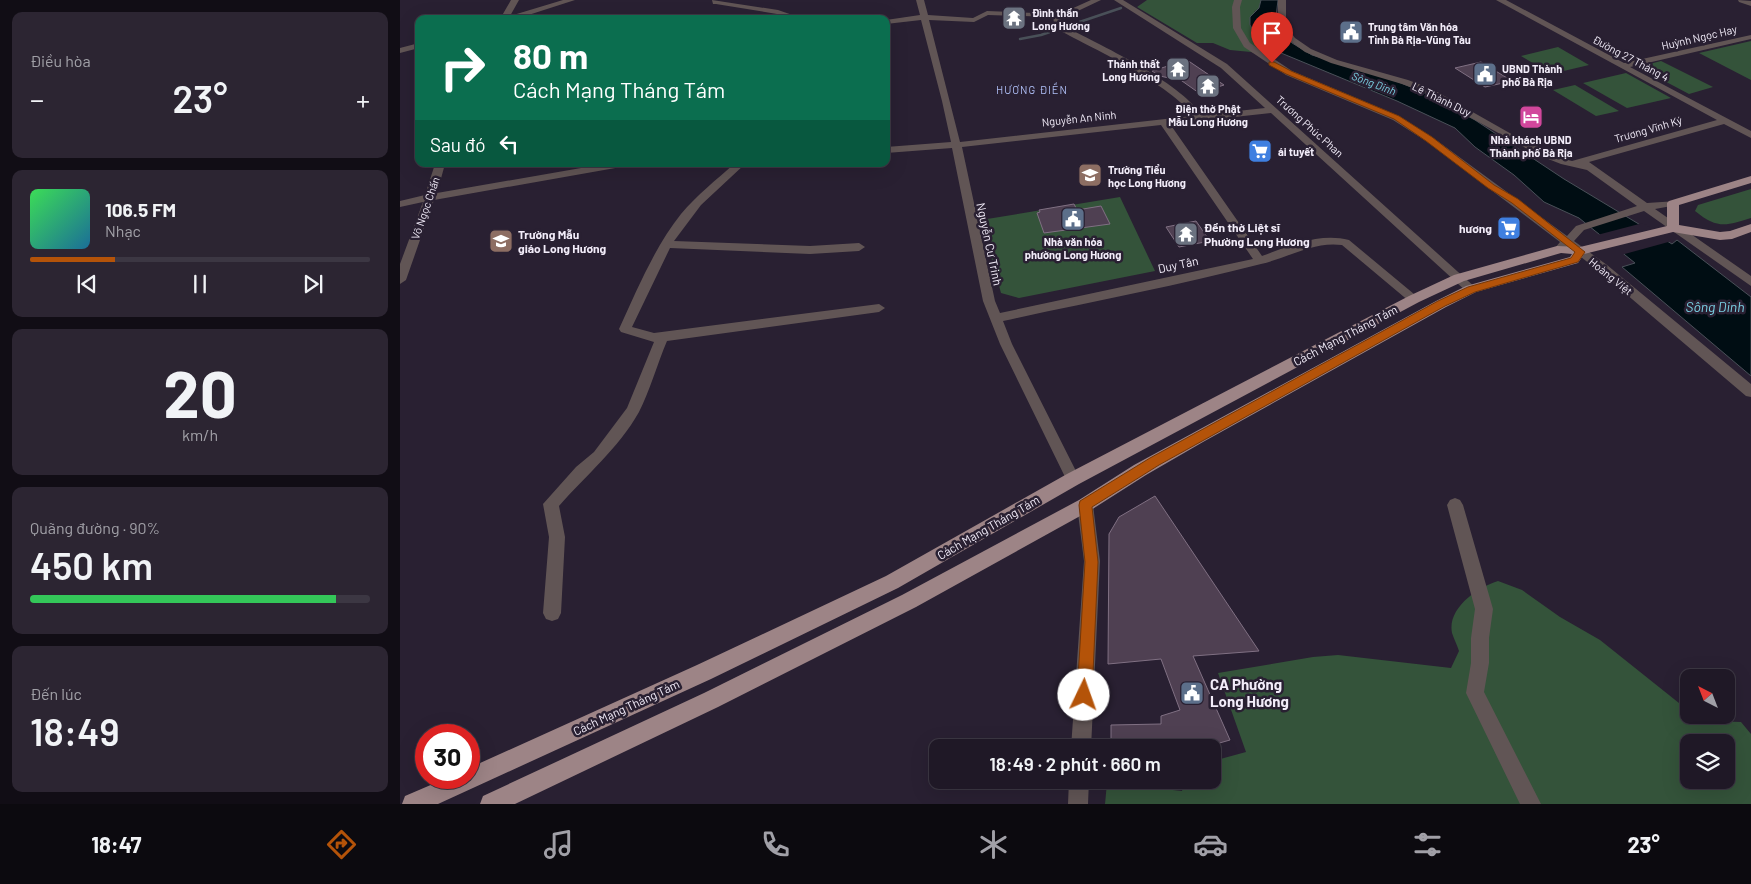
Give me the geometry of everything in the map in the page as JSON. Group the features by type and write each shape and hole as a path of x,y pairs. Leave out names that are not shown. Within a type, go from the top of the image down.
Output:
{"main road":[{"path":"1751,179 1673,203 1668,229 1720,236 1732,235 1751,228"},
{"name":"Cách Mạng Tháng Tám","path":"491,804 711,700 909,601 1085,505 1140,470 1197,438 1471,289 1574,260 1580,252 1668,229"},
{"name":"Cách Mạng Tháng Tám","path":"413,804 704,672 892,582 1074,479 1414,299 1458,278 1564,245 1580,252"},
{"path":"1074,479 1085,505"}],"street":[{"path":"508,15 515,0"},
{"path":"520,15 571,0"},
{"path":"716,0 716,2 787,15"},
{"name":"Nguyễn Cư Trinh","path":"920,0 947,100 988,301 1006,344 1074,479"},
{"path":"1058,22 1097,0"},
{"name":"Trương Phúc Phan","path":"1118,0 1224,66 1471,289"},
{"path":"1238,0 1236,8 1237,28 1247,45 1288,73 1396,118 1429,139 1491,186 1515,201 1564,245 1580,228 1642,209 1673,203"},
{"name":"Lê Thành Duy","path":"1282,0 1280,15 1283,26 1297,44 1316,55 1407,82 1446,100 1537,153 1590,168 1668,229 1751,282"},
{"name":"Đường 27 Tháng 4","path":"1500,0 1751,135"},
{"path":"1742,0 1751,4"},
{"path":"890,21 907,18 974,20 987,13 1047,14 1058,16 1058,22"},
{"path":"1058,22 1153,78 1191,106 1198,118"},
{"name":"Huỳnh Ngọc Hay","path":"1622,66 1751,37"},
{"path":"400,51 415,46"},
{"name":"Nguyễn An Ninh","path":"890,150 956,145 1274,110"},
{"path":"1164,121 1260,260"},
{"name":"Trương Vĩnh Ký","path":"1575,163 1724,121"},
{"name":"Võ Ngọc Chấn","path":"400,280 439,167"},
{"path":"400,204 600,167"},
{"path":"552,613 557,537 551,504 581,471 598,456 633,410 647,372 662,340 625,329 649,275 667,244 697,203 737,167"},
{"name":"Duy Tân","path":"996,318 1260,260 1324,241 1345,242 1414,299"},
{"path":"667,244 810,250 858,247"},
{"name":"Hoàng Việt","path":"1580,252 1751,392"},
{"path":"654,338 879,308"},
{"path":"1082,739 1092,562 1085,505"},
{"path":"1455,505 1484,609 1480,638 1480,663 1474,689 1531,804"},
{"path":"1078,804 1079,789"}],"green space":[{"path":"1147,0 1261,0 1259,8 1254,12 1261,42 1281,53 1268,57 1251,52 1230,50 1213,43 1197,43 1137,7"},
{"path":"1751,41 1751,80 1699,53"},
{"path":"1558,47 1589,65 1551,74 1521,56"},
{"path":"1661,61 1713,87 1689,94 1638,67"},
{"path":"1626,73 1671,98 1627,108 1583,83"},
{"path":"1575,85 1619,111 1596,116 1553,90"},
{"path":"1751,189 1751,218 1735,223 1722,224 1710,221 1695,211 1698,205"},
{"path":"1120,197 1155,271 1019,298 1001,293 981,220"},
{"path":"1498,581 1522,590 1560,617 1600,640 1680,704 1680,724 1735,724 1735,722 1741,722 1751,734 1751,804 1105,804 1106,789 1163,789 1182,791 1182,789 1221,789 1221,759 1246,752 1218,673 1313,657 1338,655 1451,668 1459,651 1452,633 1454,615 1473,593"}],"water":[{"name":"Sông Dinh","path":"1261,0 1278,0 1276,17 1282,34 1292,43 1312,55 1381,75 1421,91 1475,120 1564,179 1672,244 1677,240 1751,297 1751,376 1622,267 1635,263 1579,218 1544,202 1514,175 1475,147 1455,128 1397,101 1281,53 1261,42 1250,25 1250,17 1259,8"}],"pier":[{"path":"1643,223 1672,241 1621,255 1597,235"}],"building":[{"path":"1187,60 1224,85 1199,93 1175,76 1169,78 1160,76 1152,71"},
{"name":"UBND Thành phố Bà Rịa","path":"1481,62 1512,81 1485,87 1455,68"},
{"name":"Nhà văn hóa phường Long Hương","path":"1074,204 1077,210 1101,206 1110,224 1044,233 1037,213 1040,212 1039,210"},
{"name":"Đền thờ Liệt sĩ Phường Long Hương","path":"1196,221 1210,241 1179,247 1166,227"},
{"path":"1155,496 1259,651 1193,656 1230,740 1221,743 1221,739 1111,739 1111,725 1161,724 1161,716 1180,710 1161,659 1108,664 1109,534 1119,517"}],"waterway":[{"path":"1020,39 1041,35 1121,8"}],"place":[{"name":"Đình thần Long Hương","path":"1014,18"},
{"name":"Trung tâm Văn hóa Tỉnh Bà Rịa-Vũng Tàu","path":"1351,32"},
{"name":"Thánh thất Long Hương","path":"1178,69"},
{"name":"UBND Thành phố Bà Rịa","path":"1485,74"},
{"name":"Điện thờ Phật Mẫu Long Hương","path":"1208,86"},
{"name":"Nhà khách UBND Thành phố Bà Rịa","path":"1531,117"},
{"name":"ái tuyết","path":"1260,151"},
{"name":"Trường Tiểu học Long Hương","path":"1090,175"},
{"name":"Nhà văn hóa phường Long Hương","path":"1073,219"},
{"name":"hương","path":"1509,228"},
{"name":"Đền thờ Liệt sĩ Phường Long Hương","path":"1186,234"},
{"name":"Trường Mẫu giáo Long Hương","path":"501,241"},
{"name":"CA Phường Long Hương","path":"1192,693"}],"district":[{"name":"HƯƠNG ĐIỀN","path":"1032,89"}],"route":[{"path":"1084,695 1092,562 1085,505 1154,462 1441,304 1471,289 1574,260 1580,252 1515,201 1491,186 1429,139 1396,118 1338,92 1288,73 1272,63"}]}
